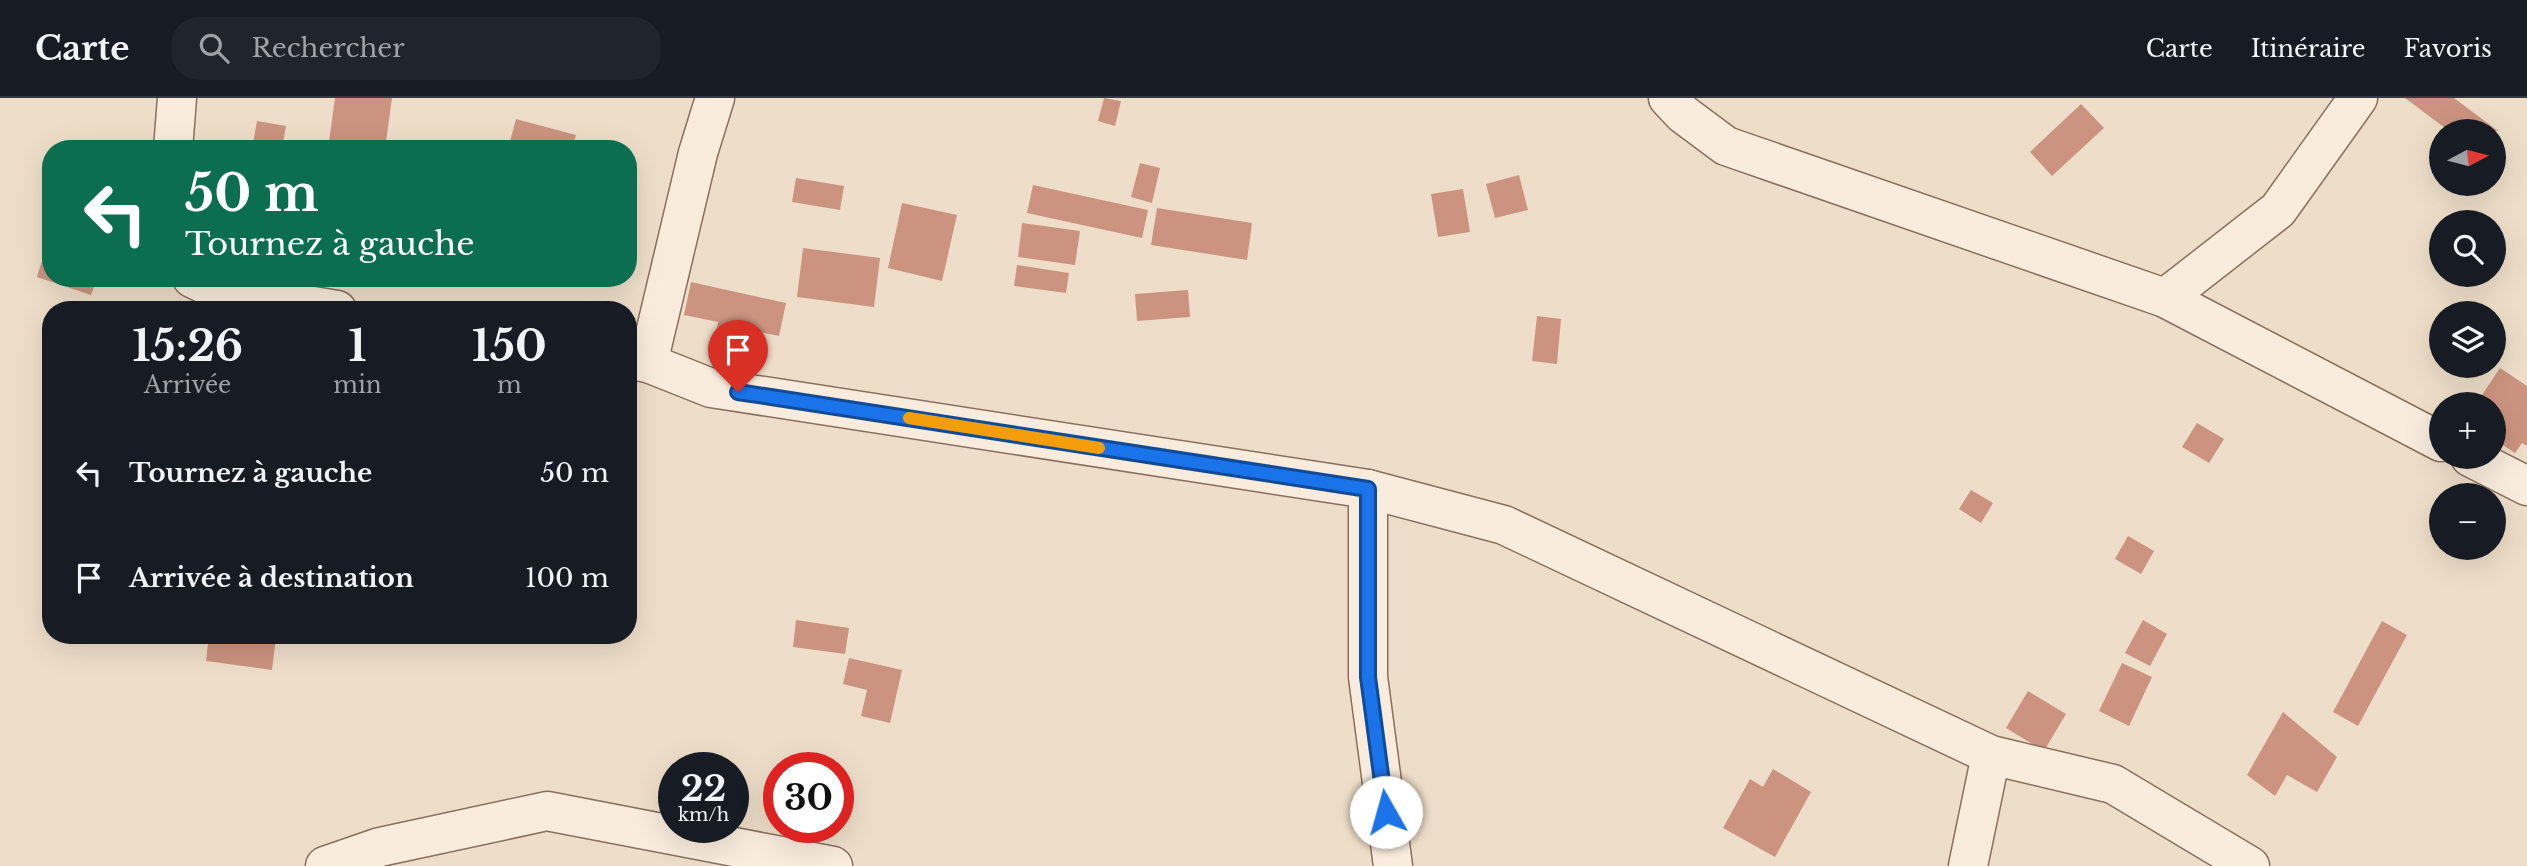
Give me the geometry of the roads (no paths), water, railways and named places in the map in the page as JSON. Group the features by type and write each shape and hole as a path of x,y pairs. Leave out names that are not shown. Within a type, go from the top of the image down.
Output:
{"street":[{"path":"174,140 177,98"},
{"path":"715,98 638,362 711,388 1368,489 1504,525 1991,755 2113,783 2250,866"},
{"path":"1668,98 1683,114 1726,146 2165,298 2429,436"},
{"path":"2165,298 2278,210 2358,98"},
{"path":"211,287 283,301"},
{"path":"2494,469 2527,486"},
{"path":"1368,489 1368,677 1393,866"},
{"path":"1968,866 1991,755"},
{"path":"325,866 380,847 547,811 833,866"}]}
